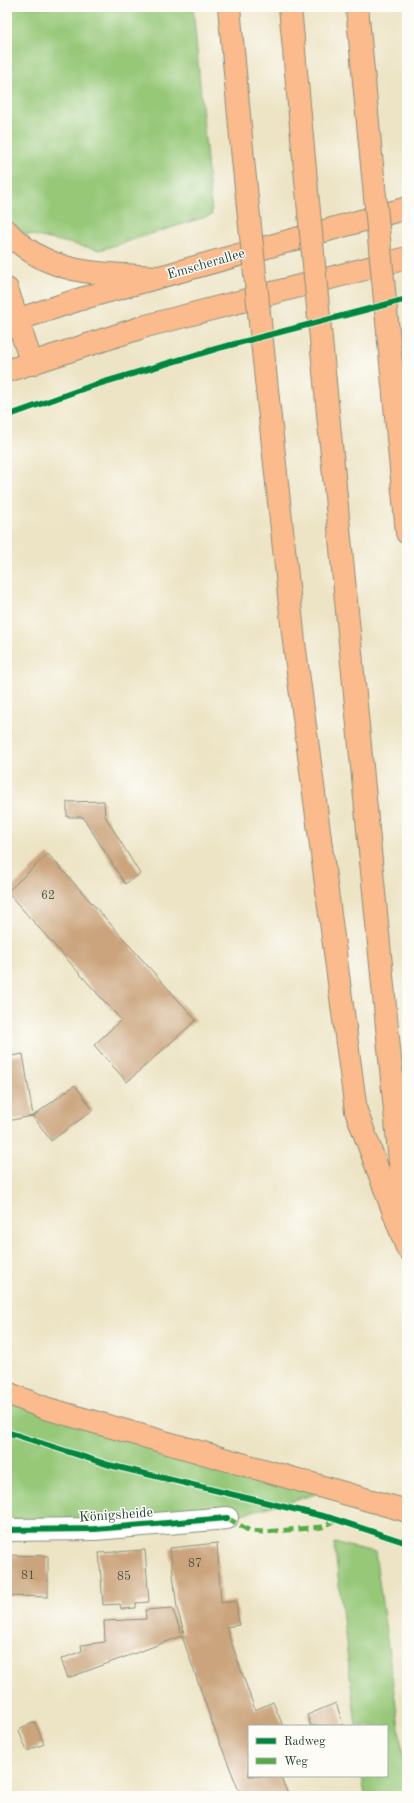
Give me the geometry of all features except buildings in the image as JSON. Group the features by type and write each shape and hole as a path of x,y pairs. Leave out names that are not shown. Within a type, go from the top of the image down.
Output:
{"main road":[{"path":"229,7 294,642 356,1111 407,1248"},
{"path":"290,7 407,1230"},
{"path":"357,7 407,533"},
{"name":"Emscherallee","path":"12,321 84,298 407,208"},
{"path":"7,231 18,243 49,263 79,271 158,278"},
{"path":"7,371 146,326 407,258"},
{"path":"7,289 12,321 32,364"},
{"path":"7,1394 45,1408 407,1511"}],"street":[{"name":"Königsheide","path":"7,1530 95,1529 227,1518"}],"green space":[{"path":"7,7 193,7 212,215 100,250 23,233 7,216"},
{"path":"7,1394 335,1489 227,1518 7,1530"},
{"path":"334,1543 375,1552 407,1786 407,1796 365,1796 362,1777 388,1777 388,1725 356,1725"}],"marked path":[{"path":"227,1518 250,1531 265,1532 322,1527 336,1520"}],"cycle path":[{"path":"7,416 88,387 219,348 407,299"},
{"path":"7,1432 109,1465 331,1518 407,1543"},
{"path":"7,1530 95,1529 227,1518"}]}
